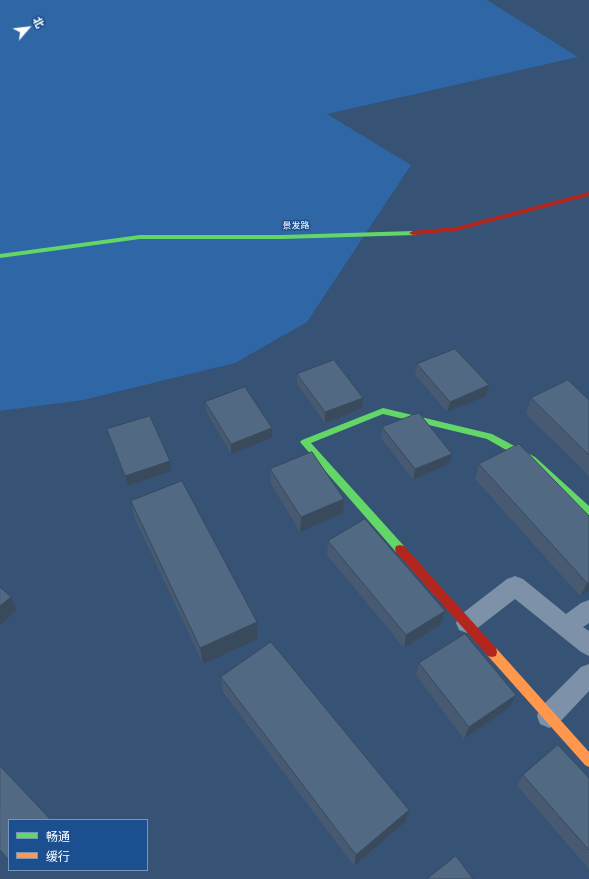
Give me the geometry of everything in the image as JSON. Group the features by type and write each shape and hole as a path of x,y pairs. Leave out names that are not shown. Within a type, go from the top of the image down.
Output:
{"street":[{"name":"景发路","path":"0,256 140,237 283,237 403,234 456,229 589,194"},
{"path":"589,512 532,460 489,436 383,411 305,442 589,761"},
{"path":"467,623 515,586 589,645"},
{"path":"566,627 589,610"},
{"path":"549,716 589,675"}],"shaded area":[{"path":"0,0 487,0 578,57 327,114 411,165 307,322 235,363 83,400 0,411"}],"building":[{"path":"455,349 489,385 450,402 417,364"},
{"path":"334,360 363,398 325,412 297,374"},
{"path":"568,380 589,400 589,455 531,398"},
{"path":"245,387 272,428 231,444 205,402"},
{"path":"419,413 452,454 415,469 382,427"},
{"path":"150,416 170,461 125,476 107,429"},
{"path":"519,444 589,516 589,582 587,583 479,464"},
{"path":"312,452 344,499 301,517 270,469"},
{"path":"182,481 257,622 200,648 131,501"},
{"path":"365,519 445,611 406,635 328,541"},
{"path":"0,587 11,597 0,606"},
{"path":"465,634 516,695 469,727 419,663"},
{"path":"271,642 409,810 356,855 221,677"},
{"path":"558,745 589,778 589,850 523,775"},
{"path":"0,766 50,819 8,819 8,859 0,850"},
{"path":"456,856 473,879 427,879"}],"traffic: fast":[{"path":"0,256 140,237 283,237 413,233"},
{"path":"400,549 305,442 383,411 489,436 532,460 589,512"}],"traffic: slow":[{"path":"492,652 589,761"}],"traffic: jam":[{"path":"413,233 456,229 589,194"},
{"path":"400,549 492,652"}]}
